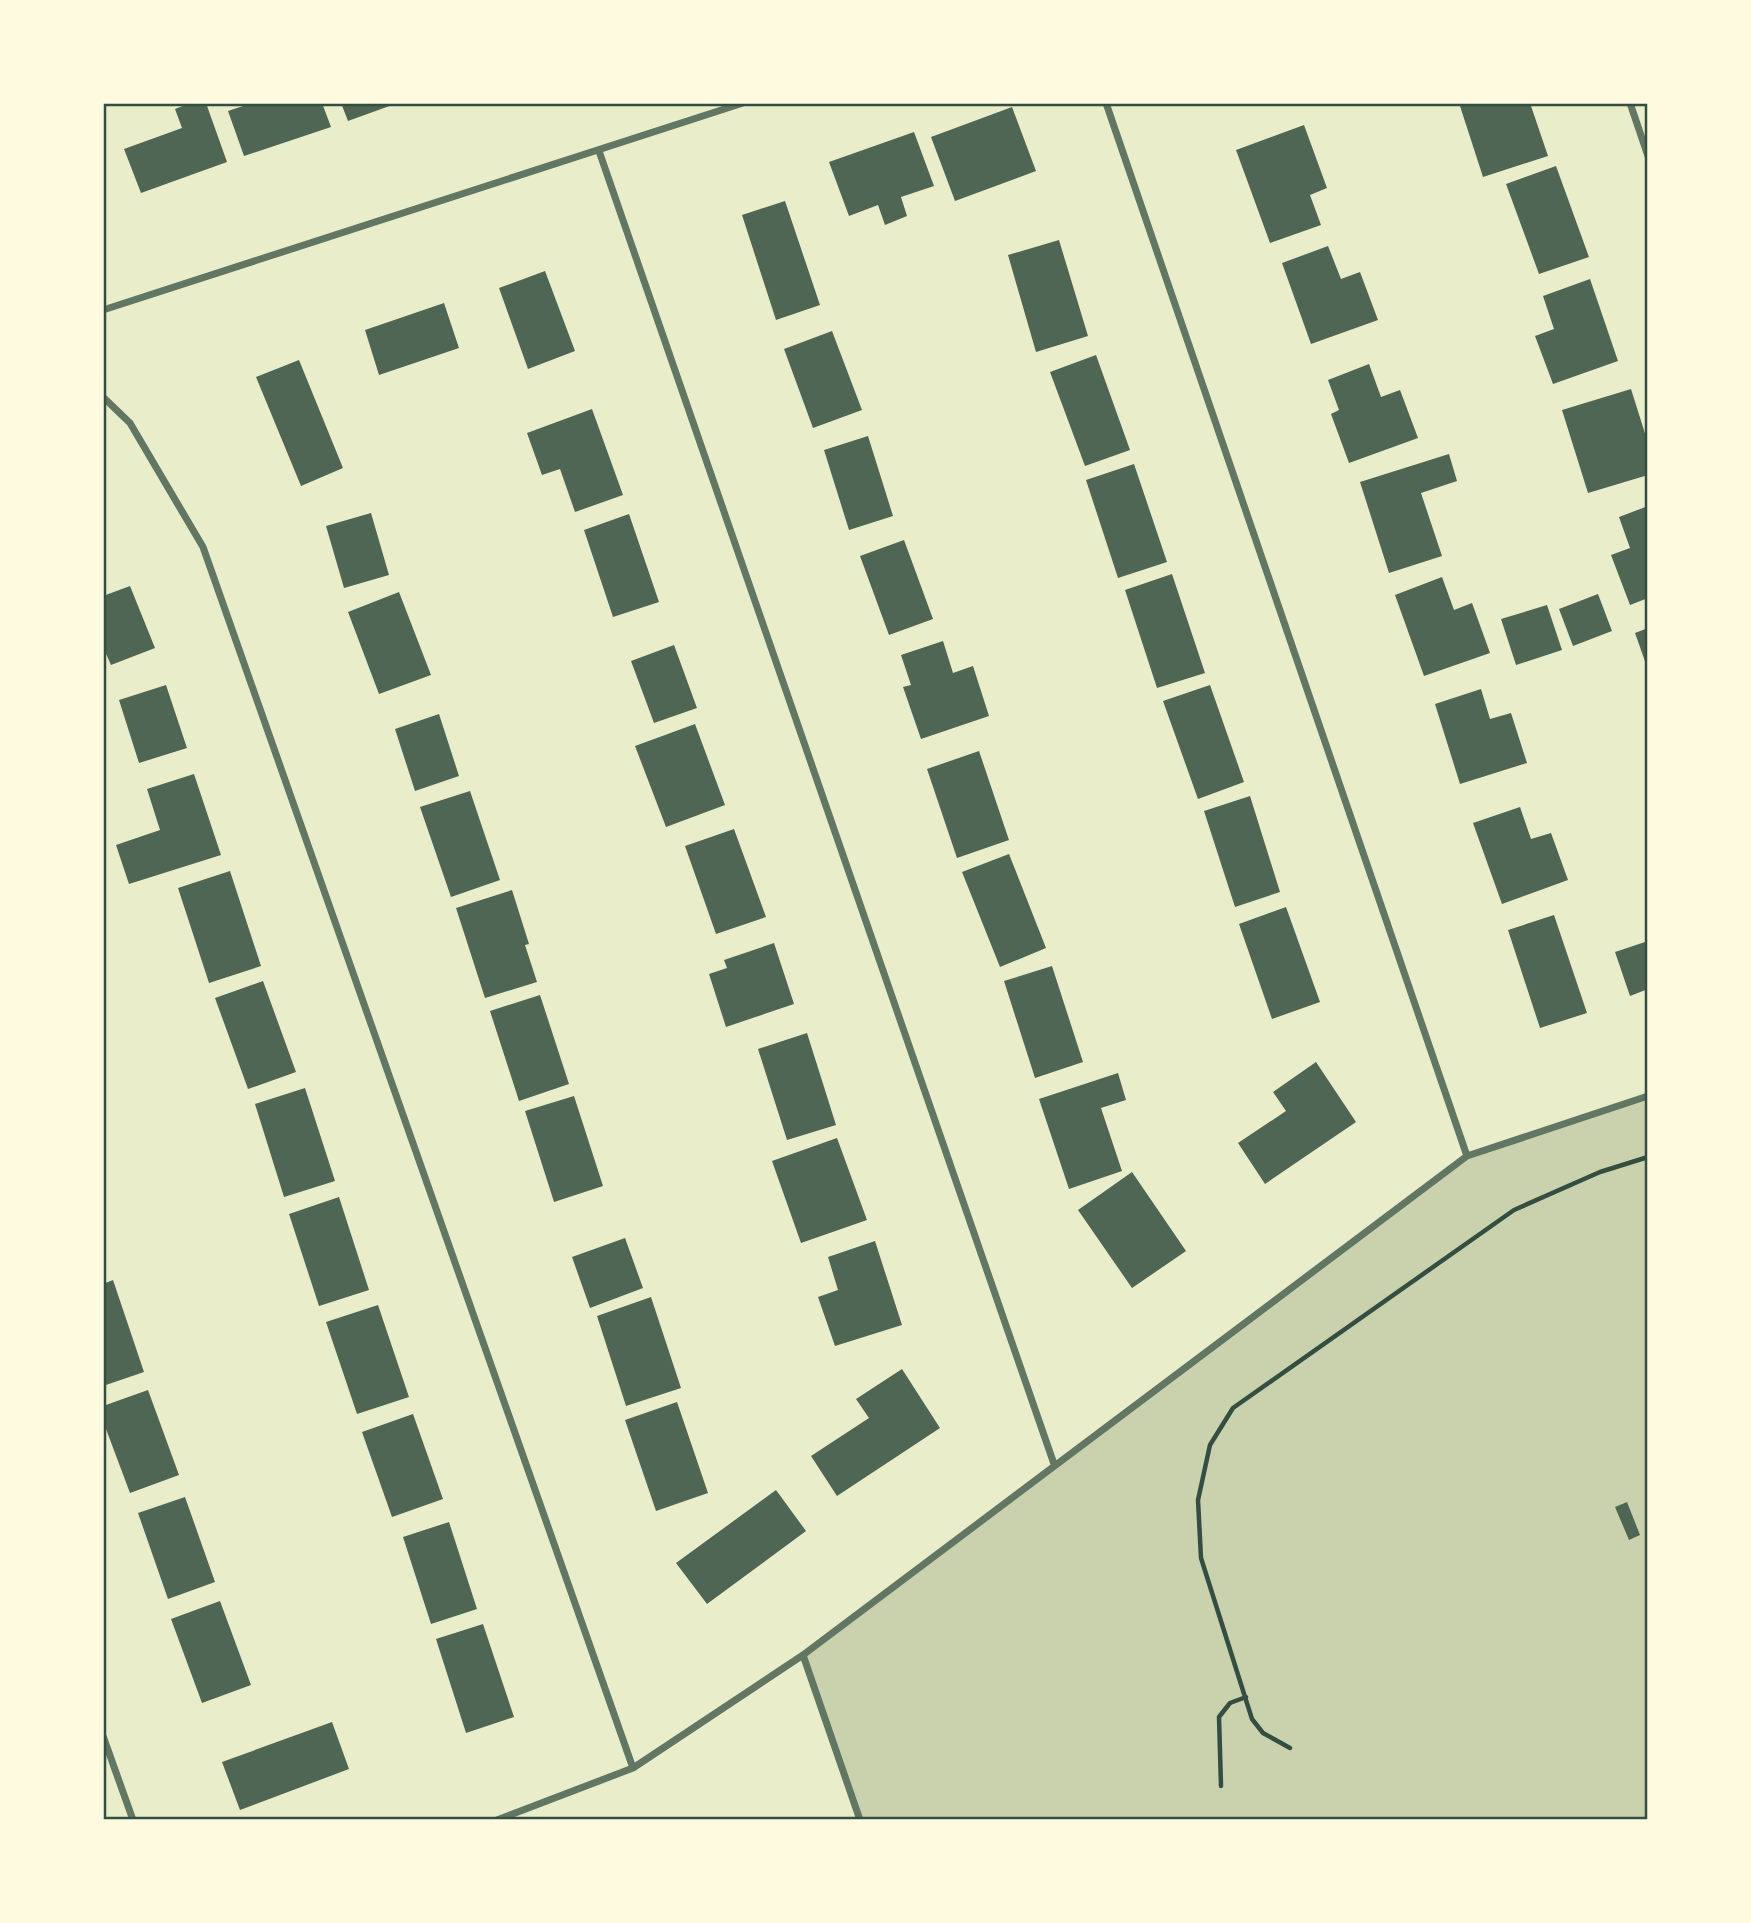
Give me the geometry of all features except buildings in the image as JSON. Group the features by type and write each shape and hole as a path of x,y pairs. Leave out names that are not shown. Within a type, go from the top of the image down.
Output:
{"street":[{"path":"103,310 743,103"},
{"path":"1106,103 1467,1156"},
{"path":"1630,103 1648,156"},
{"path":"599,151 1054,1464"},
{"path":"103,397 130,423 204,547 633,1768"},
{"path":"497,1820 633,1768 803,1655 1467,1156 1648,1096"},
{"path":"803,1655 860,1820"},
{"path":"103,1736 132,1820"}],"path":[{"path":"1290,1748 1263,1734 1252,1718 1200,1558 1198,1500 1210,1445 1233,1408 1514,1210 1600,1172 1648,1157"},
{"path":"1221,1786 1219,1717 1230,1703 1246,1697"}],"green space":[{"path":"1648,1095 1648,1820 860,1820 803,1655 1467,1156"}]}
